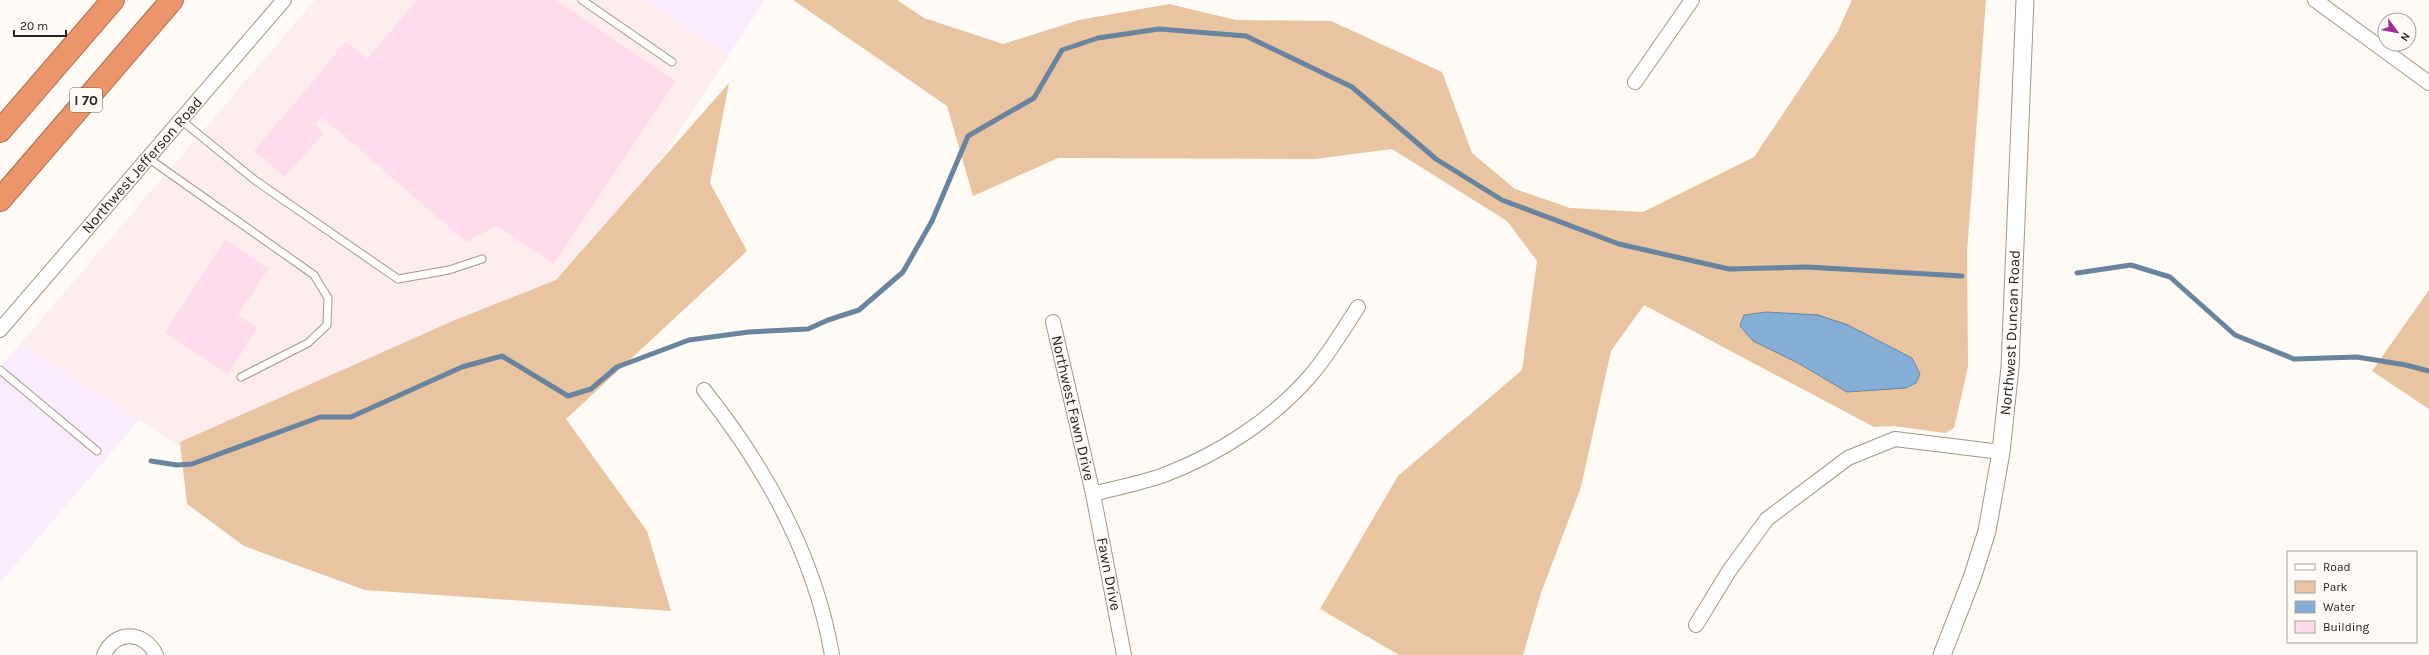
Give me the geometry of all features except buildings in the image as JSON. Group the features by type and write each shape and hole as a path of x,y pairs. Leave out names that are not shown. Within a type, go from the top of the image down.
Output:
{"highway":[{"path":"0,131 113,0"},
{"name":"I 70","path":"0,200 172,0"}],"street":[{"name":"Northwest Jefferson Road","path":"0,330 284,0"},
{"path":"1635,82 1692,0"},
{"name":"Northwest Duncan Road","path":"1942,655 1972,578 1987,531 2000,452 2010,367 2025,0"},
{"path":"2315,0 2429,83"},
{"path":"1093,494 1162,476 1194,462 1228,444 1286,401 1311,376 1358,307"},
{"name":"Northwest Fawn Drive","path":"1053,322 1093,494"},
{"path":"704,390 751,454 770,485 796,537 805,557 827,626 832,655"},
{"path":"1696,625 1729,571 1767,519 1848,458 1895,439 1927,441 2000,452"},
{"name":"Fawn Drive","path":"1093,494 1124,655"},
{"path":"104,655 113,642 129,635 146,640 156,655"}],"lane":[{"path":"582,0 672,62"},
{"path":"181,120 256,181 398,278 449,270 482,259"},
{"path":"148,158 314,275 328,298 327,325 308,343 241,377"},
{"path":"0,370 97,451"}],"shaded area":[{"path":"315,0 645,0 728,56 455,476 268,504 21,343"},
{"path":"645,0 765,0 728,56"},
{"path":"21,343 139,420 0,583 0,367"}],"green space":[{"path":"793,0 897,0 924,18 1003,44 1079,20 1169,4 1236,20 1331,21 1442,72 1472,153 1515,189 1570,208 1643,212 1754,157 1837,33 1852,0 1986,0 1967,252 1968,367 1954,428 1945,433 1894,426 1874,427 1644,305 1611,351 1581,487 1541,593 1523,655 1399,655 1320,609 1398,476 1522,370 1537,261 1507,221 1392,149 1315,159 1058,158 973,196 947,106","holes":["1848,325 1912,358 1847,392 1798,363 1753,341"]},
{"path":"729,83 710,183 747,251 566,419 647,531 671,611 365,590 244,546 187,504 180,442 455,320 556,280"},
{"path":"2429,290 2429,409 2372,371"}],"water":[{"path":"1766,312 1818,315 1848,325 1912,358 1920,374 1916,383 1906,388 1847,392 1798,363 1753,341 1740,326 1744,315"}],"waterway":[{"path":"151,461 177,465 192,464 320,417 351,417 462,367 502,356 568,396 591,389 617,367 689,340 749,332 808,329 828,320 859,310 903,272 932,221 968,136 1034,98 1062,50 1098,38 1159,29 1246,36 1352,87 1436,159 1502,200 1619,244 1729,269 1807,267 1962,276"},
{"path":"2077,273 2131,265 2170,277 2235,335 2294,359 2357,357 2406,365 2429,371"}]}
